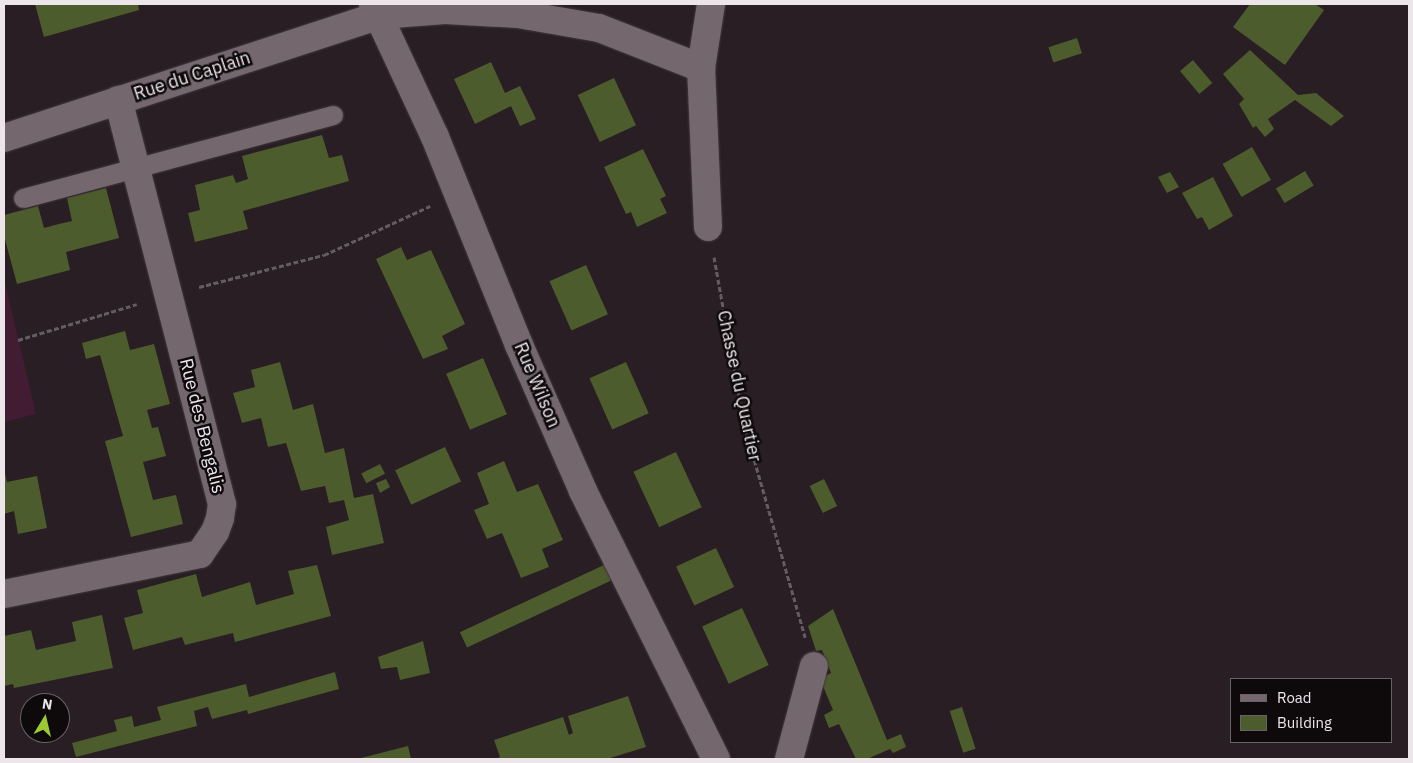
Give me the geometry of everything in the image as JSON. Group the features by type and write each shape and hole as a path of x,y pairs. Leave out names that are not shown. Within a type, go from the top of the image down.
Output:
{"street":[{"path":"708,227 701,68 710,4"},
{"name":"Rue du Caplain","path":"4,138 118,100 379,7 518,14 599,28 701,68"},
{"name":"Rue Wilson","path":"379,7 583,491 716,759"},
{"name":"Rue des Bengalis","path":"4,594 200,554 215,532 222,504 170,294 134,167 118,100"},
{"path":"789,759 814,666"}],"lane":[{"path":"23,198 334,115"}],"path":[{"path":"18,340 170,294 324,255 458,194"},
{"name":"Chasse du Quartier","path":"708,227 744,424 814,666"}],"shaded area":[{"path":"4,278 36,414 4,422"}],"building":[{"path":"35,4 138,4 139,10 44,37"},
{"path":"1250,4 1315,4 1324,10 1285,65 1233,27"},
{"path":"1077,38 1082,53 1053,62 1048,47"},
{"path":"1250,50 1298,95 1316,93 1344,116 1331,126 1295,100 1268,119 1274,129 1265,137 1256,126 1253,128 1239,104 1244,99 1223,74"},
{"path":"1193,60 1212,83 1199,94 1180,71"},
{"path":"491,62 505,93 520,86 536,119 520,126 511,106 475,124 454,79"},
{"path":"614,78 636,125 600,142 578,95"},
{"path":"322,135 329,158 342,155 349,181 243,211 248,229 195,242 188,213 200,210 195,185 233,175 236,183 248,179 242,156"},
{"path":"1252,147 1271,180 1242,197 1223,164"},
{"path":"643,149 666,196 660,199 667,213 637,227 631,212 626,214 604,167"},
{"path":"1305,171 1314,186 1285,203 1276,189"},
{"path":"1170,172 1179,187 1167,193 1158,177"},
{"path":"1213,177 1233,216 1209,230 1202,217 1197,219 1182,193"},
{"path":"106,188 119,238 66,252 70,270 17,284 4,236 4,215 38,206 44,228 72,221 67,198"},
{"path":"401,247 407,260 431,250 465,324 442,336 448,349 423,359 376,259"},
{"path":"586,265 608,314 571,331 549,281"},
{"path":"125,331 130,350 154,344 170,404 147,410 152,428 158,427 166,456 143,462 153,500 176,495 183,524 131,537 105,441 123,436 100,355 86,359 82,343"},
{"path":"483,358 507,414 470,430 446,374"},
{"path":"280,362 293,410 313,404 325,453 344,448 354,498 373,494 384,543 332,555 326,527 349,520 344,500 329,503 325,486 301,491 286,443 268,447 261,418 242,423 233,393 255,387 251,370"},
{"path":"626,362 649,413 612,429 589,378"},
{"path":"445,447 461,481 411,505 395,470"},
{"path":"676,452 702,507 659,527 633,472"},
{"path":"504,461 517,492 538,484 563,540 542,549 549,567 521,578 502,533 487,539 474,510 489,504 477,473"},
{"path":"380,464 385,474 366,483 361,474"},
{"path":"4,469 7,482 37,476 47,528 18,534 14,511 4,514"},
{"path":"386,479 390,487 380,493 376,483"},
{"path":"824,479 837,506 823,513 810,486"},
{"path":"716,548 734,587 694,606 676,567"},
{"path":"317,565 331,616 235,642 233,633 185,645 182,637 133,650 124,618 143,613 137,590 196,574 202,597 250,582 256,605 294,594 288,571"},
{"path":"604,565 611,580 467,648 460,632"},
{"path":"742,608 769,665 729,684 702,627"},
{"path":"833,609 887,740 901,734 906,747 893,753 890,749 867,759 856,759 839,724 829,728 824,715 833,710 820,679 831,673 822,650 816,651 808,626"},
{"path":"102,615 113,668 14,688 13,684 4,686 4,636 31,630 36,650 76,641 72,622"},
{"path":"423,641 430,673 400,680 397,667 381,669 378,657"},
{"path":"335,672 339,689 248,714 247,710 212,719 208,707 194,711 197,726 76,757 72,743 117,731 114,720 132,716 134,727 161,720 157,707 246,684 249,697"},
{"path":"628,696 646,747 607,759 495,759 500,757 494,740 563,717 569,735 573,733 568,716"},
{"path":"962,707 976,749 963,753 950,711"},
{"path":"408,746 411,759 357,759"}]}
